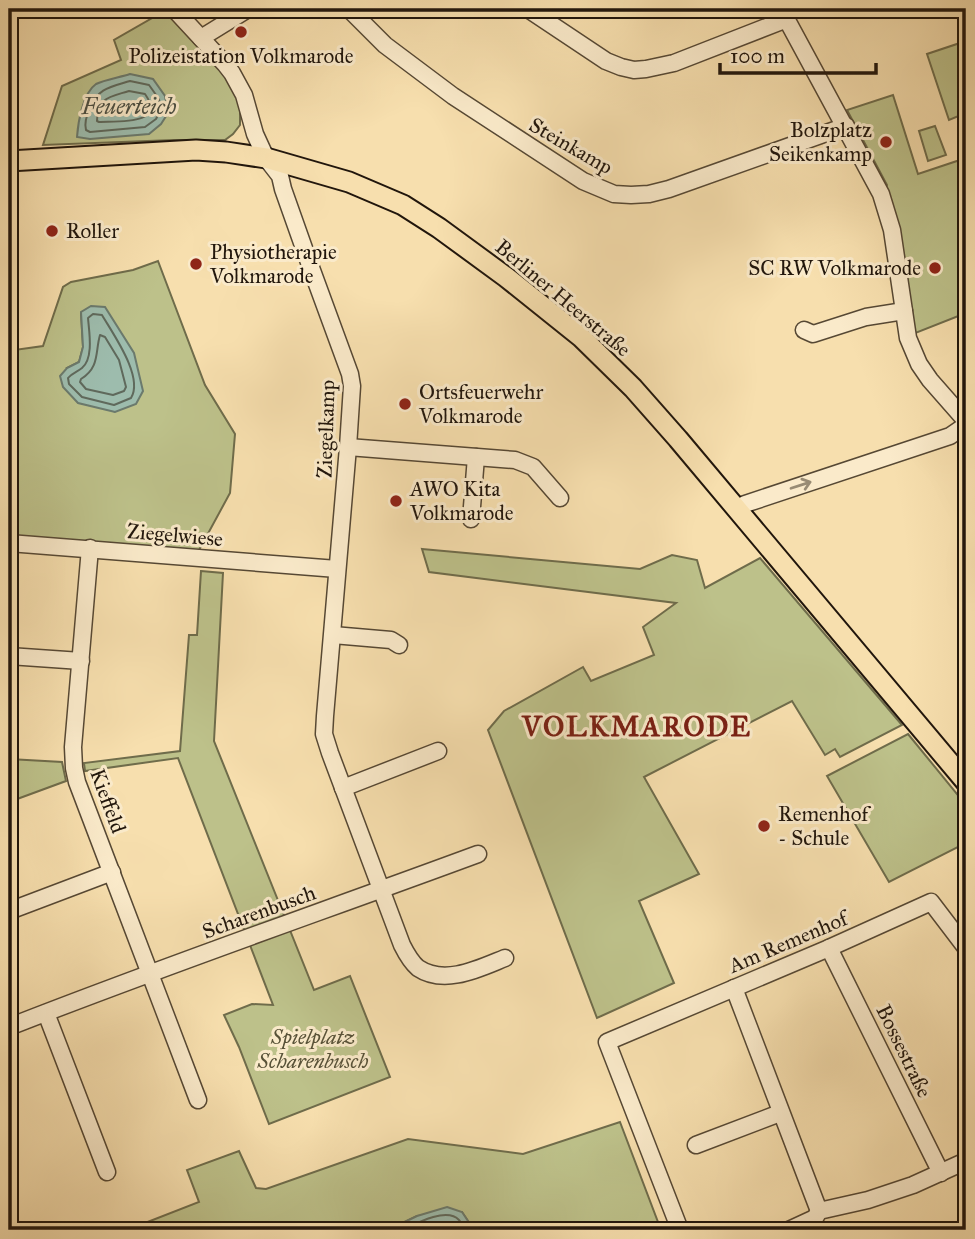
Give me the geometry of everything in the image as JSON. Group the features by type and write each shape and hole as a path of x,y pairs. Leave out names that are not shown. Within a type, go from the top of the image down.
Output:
{"main road":[{"name":"Berliner Heerstraße","path":"9,161 196,150 226,152 266,158 349,182 403,205 432,223 506,277 581,337 611,365 964,774"}],"street":[{"name":"Ziegelkamp","path":"174,9 225,64 244,95 255,134 266,158 280,176 350,374 352,386 348,447 324,734 409,958 428,972 454,975 505,958"},
{"path":"201,38 248,9"},
{"name":"Steinkamp","path":"349,9 385,45 463,103 583,181 614,194 649,194 846,126"},
{"path":"528,9 606,61 634,70 674,63 784,14 881,194 892,230 908,338 919,364 966,423 950,436 746,503 737,510"},
{"path":"804,330 813,334 866,317 904,311"},
{"path":"348,447 515,460 537,471 560,498"},
{"path":"471,519 477,457"},
{"name":"Ziegelwiese","path":"9,543 337,569"},
{"name":"Kieffeld","path":"90,548 73,747 74,768 151,975"},
{"path":"333,635 391,640 399,645"},
{"path":"9,656 81,661"},
{"path":"343,788 438,751"},
{"path":"381,890 478,854"},
{"path":"9,911 112,872"},
{"name":"Scharenbusch","path":"9,1027 381,890"},
{"name":"Am Remenhof","path":"680,1230 607,1042 931,902 966,948"},
{"name":"Bossestraße","path":"829,948 941,1173"},
{"path":"151,975 198,1100"},
{"path":"734,988 818,1211 815,1218 789,1230"},
{"path":"46,1013 107,1172"},
{"path":"696,1146 780,1113"},
{"path":"818,1211 868,1200 913,1185 966,1161"}],"green space":[{"path":"168,9 202,44 237,92 240,125 233,134 225,140 43,145 62,86 121,60 114,40"},
{"path":"966,41 966,113 949,120 927,54"},
{"name":"SC RW Volkmarode","path":"893,95 918,174 966,158 966,313 913,334 885,190 887,185 847,110"},
{"path":"935,126 946,155 928,161 919,131"},
{"path":"158,261 205,385 235,434 230,493 198,552 9,538 9,377 17,376 14,350 43,346 63,287 71,282 133,270","holes":["81,313 115,412 67,368 79,362 83,347"]},
{"path":"422,549 640,569 672,555 697,560 705,588 760,558 902,725 840,757 835,749 825,755 792,701 644,777 699,874 639,901 674,983 597,1018 488,730 504,711 583,667 591,681 654,655 643,627 676,603 429,572"},
{"name":"Spielplatz Scharenbusch","path":"201,571 223,573 214,741 314,990 350,976 390,1077 269,1124 224,1015 252,1004 273,1005 178,758 85,771 84,763 180,751 189,635 197,635"},
{"path":"908,734 966,805 966,843 889,882 827,776"},
{"path":"9,759 62,762 66,781 9,802"},
{"path":"620,1122 661,1230 474,1230 462,1212 417,1216 388,1230 311,1230 300,1227 289,1230 127,1230 199,1202 187,1170 239,1151 256,1188 266,1189 408,1139 523,1154"}],"water":[{"name":"Feuerteich","path":"130,74 153,79 165,96 168,113 161,124 149,134 90,139 77,137 82,108 91,88"},
{"path":"91,306 105,307 134,353 143,391 136,404 115,412 78,403 63,387 60,376 67,368 79,362 83,347 81,312"},
{"path":"447,1207 462,1212 474,1230 388,1230 417,1216"}],"place":[{"name":"Polizeistation Volkmarode","path":"241,32"},
{"name":"Bolzplatz Seikenkamp","path":"886,142"},
{"name":"Roller","path":"52,231"},
{"name":"Physiotherapie Volkmarode","path":"196,264"},
{"name":"SC RW Volkmarode","path":"935,268"},
{"name":"Ortsfeuerwehr Volkmarode","path":"405,404"},
{"name":"AWO Kita Volkmarode","path":"396,501"},
{"name":"Remenhof - Schule","path":"764,826"}],"district":[{"name":"VOLKMARODE","path":"637,726"}]}
